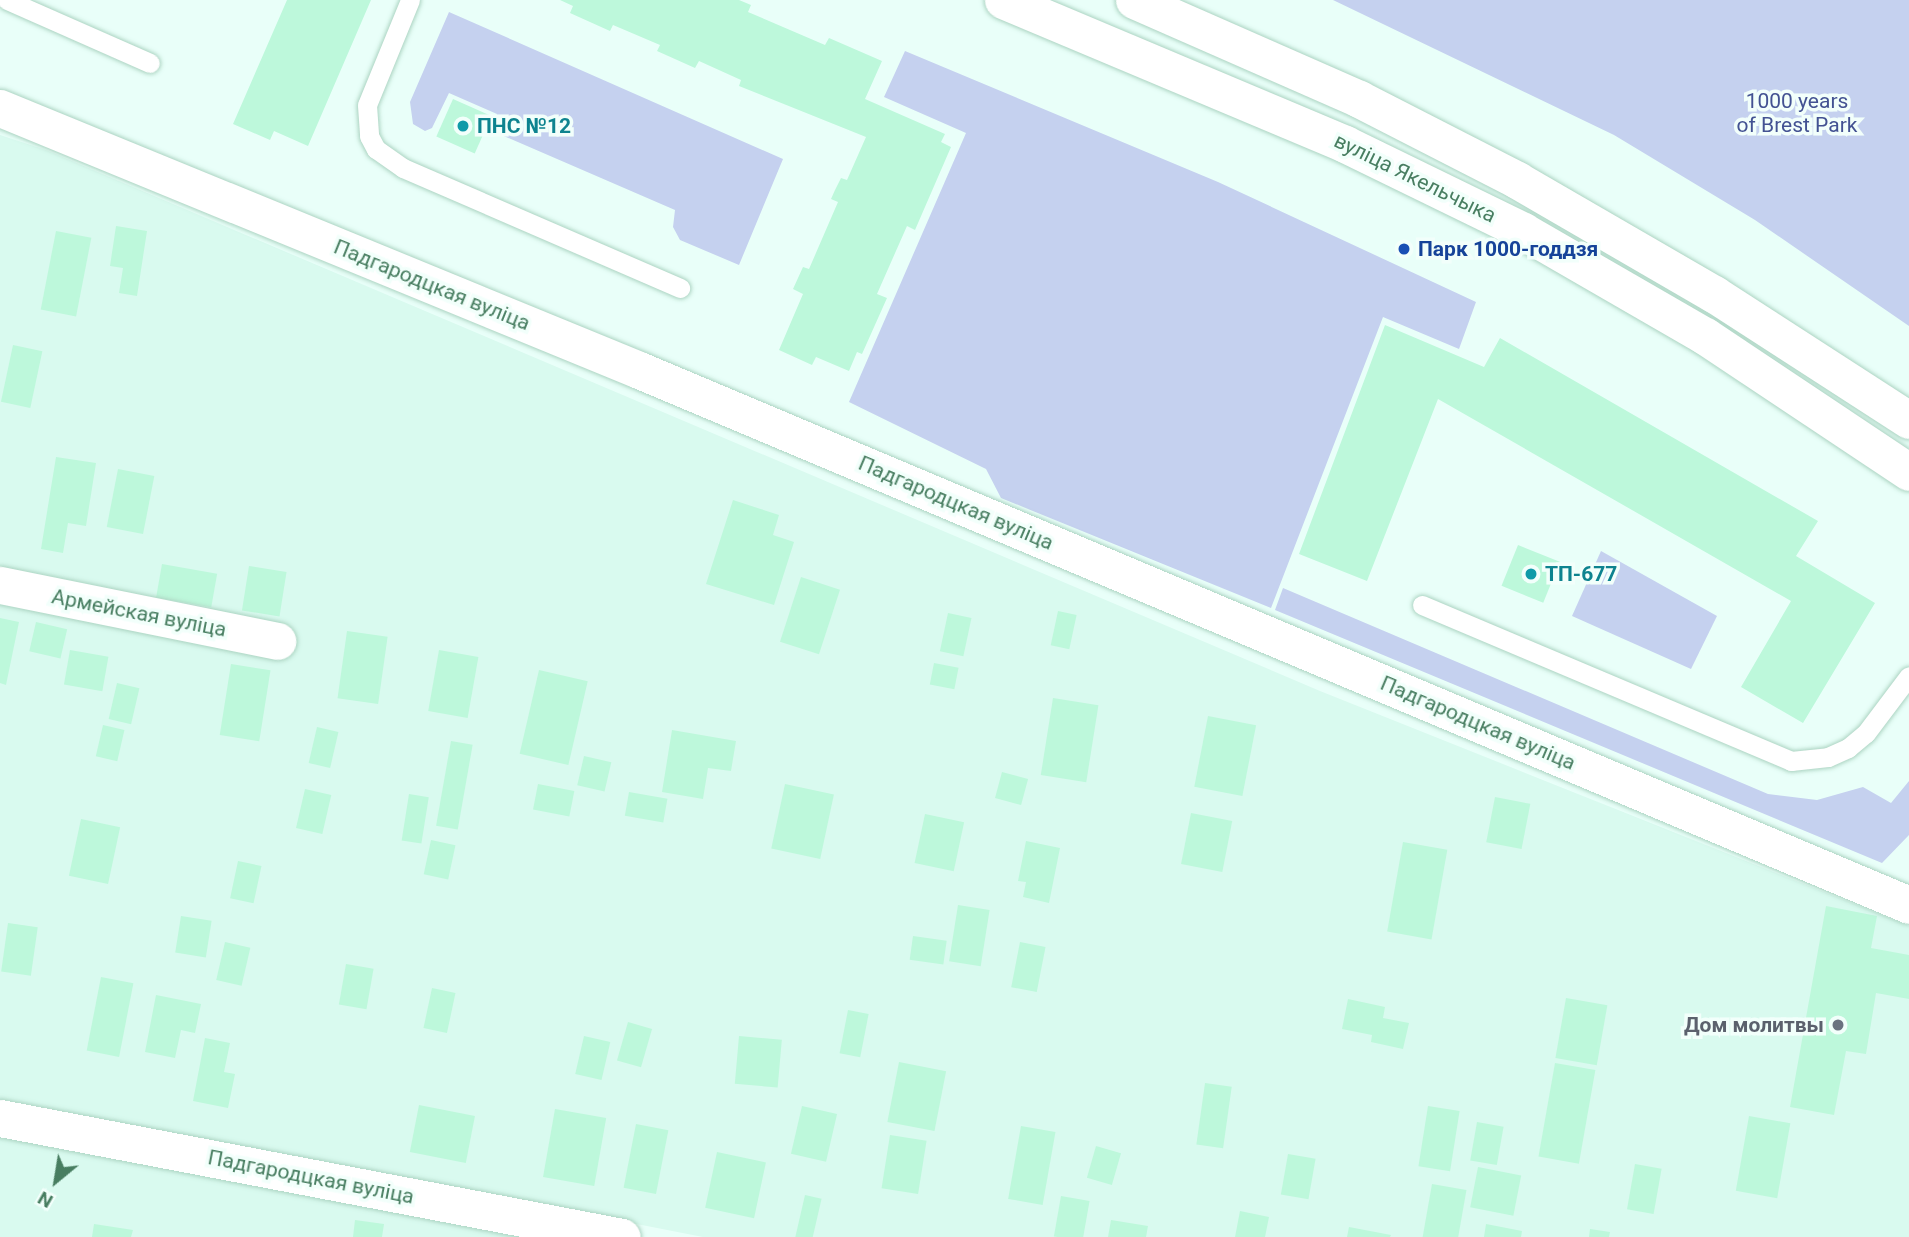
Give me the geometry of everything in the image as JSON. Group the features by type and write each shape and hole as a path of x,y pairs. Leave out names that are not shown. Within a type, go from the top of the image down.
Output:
{"street":[{"name":"вуліца Якельчыка","path":"1003,0 1289,119 1434,185 1633,291 1909,472"},
{"name":"вуліца Якельчыка","path":"1133,0 1307,76 1461,150 1573,211 1749,315 1909,420"},
{"path":"1151,61 1177,50 1179,32 1171,16"},
{"path":"1289,119 1273,105 1272,86 1286,75 1307,76"},
{"name":"Падгародцкая вуліца","path":"0,108 639,370 1909,905"},
{"name":"Армейская вуліца","path":"0,585 277,640"},
{"name":"Падгародцкая вуліца","path":"0,1118 622,1237"}],"lane":[{"path":"7,0 150,62"},
{"path":"410,0 367,105 369,136 376,149 403,168 680,288"},
{"path":"1422,605 1791,761 1828,757 1848,748 1866,733 1909,676"}],"shaded area":[{"path":"0,135 46,150 1320,691 1909,926 1909,1237 703,1237 0,1099"},
{"path":"0,1136 528,1237 0,1237"}],"green space":[{"name":"1000 years of Brest Park","path":"1333,0 1909,0 1909,326 1755,220 1614,135"},
{"path":"449,12 783,159 739,265 680,240 673,227 675,210 490,130 497,114 449,93 432,128 425,131 413,124 410,102"},
{"path":"905,51 1218,182 1476,302 1459,349 1383,317 1271,608 1001,498 986,469 849,402 966,133 884,97"},
{"path":"1601,551 1717,616 1691,669 1572,616"},
{"path":"1283,588 1768,794 1817,800 1863,787 1891,803 1909,781 1909,835 1882,863 1275,610"}],"building":[{"path":"287,0 371,0 308,146 274,131 270,140 233,124"},
{"path":"560,0 739,0 751,5 748,12 825,45 829,38 882,61 865,99 945,134 941,142 951,147 915,230 907,226 877,294 887,298 862,354 857,352 849,371 816,357 812,365 779,350 803,294 793,289 803,267 809,269 838,202 831,199 841,178 847,180 866,137 739,86 741,80 699,61 695,68 657,51 660,45 613,25 610,31 570,13 573,6"},
{"name":"ПНС №12","path":"453,99 491,116 475,154 436,136"},
{"path":"116,226 147,231 137,296 119,293 123,268 110,266"},
{"path":"56,231 91,238 76,316 41,310"},
{"path":"1385,325 1484,367 1500,338 1818,521 1796,556 1875,603 1803,723 1741,687 1791,601 1438,399 1367,581 1299,554"},
{"path":"13,345 42,351 30,408 1,402"},
{"path":"56,457 96,463 86,526 68,523 63,553 41,549"},
{"path":"118,469 154,476 143,534 107,527"},
{"path":"733,500 779,515 773,535 794,542 774,605 706,584"},
{"name":"ТП-677","path":"1518,545 1560,562 1543,603 1502,586"},
{"path":"162,564 217,574 211,607 156,597"},
{"path":"249,566 287,572 279,616 242,610"},
{"path":"801,577 840,590 819,654 780,642"},
{"path":"1058,611 1077,615 1069,649 1051,645"},
{"path":"948,613 971,618 963,656 940,651"},
{"path":"0,618 19,622 6,685 0,683"},
{"path":"36,622 67,629 60,658 29,651"},
{"path":"347,631 388,637 378,704 338,698"},
{"path":"70,650 108,657 102,691 64,684"},
{"path":"439,650 478,657 468,718 428,711"},
{"path":"934,663 959,668 954,689 930,685"},
{"path":"231,664 271,670 259,741 220,735"},
{"path":"539,670 588,681 568,765 520,754"},
{"path":"117,683 139,688 131,724 109,719"},
{"path":"1053,698 1098,705 1086,782 1041,775"},
{"path":"1208,716 1256,725 1242,796 1194,787"},
{"path":"103,725 124,730 117,761 96,756"},
{"path":"317,727 338,732 330,768 309,763"},
{"path":"672,730 736,741 731,771 708,768 703,799 662,792"},
{"path":"451,741 473,745 458,830 436,826"},
{"path":"584,756 611,762 605,792 577,785"},
{"path":"1002,772 1028,779 1021,805 995,798"},
{"path":"538,784 574,791 569,817 533,810"},
{"path":"785,784 834,794 820,859 771,849"},
{"path":"305,789 331,795 322,834 296,828"},
{"path":"629,792 667,799 663,822 625,816"},
{"path":"409,794 429,797 421,844 402,840"},
{"path":"1495,797 1530,804 1522,849 1486,842"},
{"path":"1191,813 1232,821 1222,872 1181,864"},
{"path":"925,814 964,822 954,871 915,863"},
{"path":"81,819 120,827 108,884 69,876"},
{"path":"431,840 455,845 448,879 424,874"},
{"path":"1026,841 1060,848 1049,903 1023,897 1026,882 1018,881"},
{"path":"1403,842 1447,850 1432,939 1387,932"},
{"path":"238,861 261,866 254,903 230,898"},
{"path":"958,905 990,910 981,966 949,961"},
{"name":"Дом молитвы","path":"1826,906 1877,916 1871,948 1909,955 1909,999 1876,993 1866,1054 1846,1051 1834,1115 1790,1107"},
{"path":"181,916 212,921 206,957 175,953"},
{"path":"8,923 38,927 31,976 1,972"},
{"path":"913,936 947,941 943,964 910,960"},
{"path":"225,942 250,948 242,986 216,980"},
{"path":"1020,942 1046,947 1037,992 1011,987"},
{"path":"346,964 374,969 366,1009 339,1004"},
{"path":"101,977 133,983 119,1057 87,1051"},
{"path":"432,988 455,993 447,1033 423,1028"},
{"path":"156,995 201,1004 195,1033 181,1030 175,1058 145,1052"},
{"path":"1566,998 1607,1005 1597,1065 1555,1058"},
{"path":"1348,999 1385,1007 1383,1018 1409,1023 1403,1049 1371,1042 1372,1035 1342,1029"},
{"path":"848,1010 869,1014 860,1057 840,1053"},
{"path":"628,1022 652,1029 641,1067 617,1060"},
{"path":"584,1036 610,1042 602,1080 575,1074"},
{"path":"739,1036 782,1040 778,1088 735,1084"},
{"path":"205,1038 230,1043 224,1072 235,1074 228,1108 193,1101"},
{"path":"899,1062 946,1071 934,1131 887,1122"},
{"path":"1555,1063 1595,1070 1579,1164 1539,1157"},
{"path":"1205,1083 1232,1087 1223,1148 1196,1144"},
{"path":"419,1105 475,1116 466,1163 410,1152"},
{"path":"802,1106 837,1114 826,1162 791,1154"},
{"path":"1428,1106 1460,1111 1450,1171 1418,1166"},
{"path":"555,1109 606,1118 594,1186 543,1177"},
{"path":"1749,1116 1790,1123 1777,1198 1736,1191"},
{"path":"1477,1122 1504,1127 1497,1165 1470,1160"},
{"path":"636,1124 668,1130 656,1194 624,1188"},
{"path":"1021,1126 1055,1132 1043,1205 1008,1199"},
{"path":"890,1135 927,1141 918,1194 882,1188"},
{"path":"1096,1146 1121,1153 1112,1185 1087,1178"},
{"path":"717,1152 766,1162 754,1218 705,1208"},
{"path":"1288,1154 1316,1159 1308,1199 1281,1194"},
{"path":"1635,1164 1662,1169 1654,1214 1627,1209"},
{"path":"1478,1167 1521,1175 1513,1216 1470,1207"},
{"path":"1432,1184 1466,1190 1458,1237 1423,1237"},
{"path":"805,1195 822,1199 813,1237 795,1237"},
{"path":"1061,1196 1090,1201 1083,1237 1054,1236"},
{"path":"1240,1211 1269,1217 1265,1237 1235,1237"},
{"path":"355,1220 384,1224 382,1237 353,1237"},
{"path":"1111,1220 1148,1226 1146,1237 1108,1237"},
{"path":"94,1224 133,1230 131,1237 92,1237"},
{"path":"1486,1224 1522,1231 1521,1237 1484,1237"},
{"path":"1349,1227 1391,1235 1347,1237"},
{"path":"1590,1229 1610,1232 1609,1237 1589,1237"}],"place":[{"name":"ПНС №12","path":"463,126"},
{"name":"Парк 1000-годдзя","path":"1404,249"},
{"name":"ТП-677","path":"1531,574"},
{"name":"Дом молитвы","path":"1838,1025"}]}
